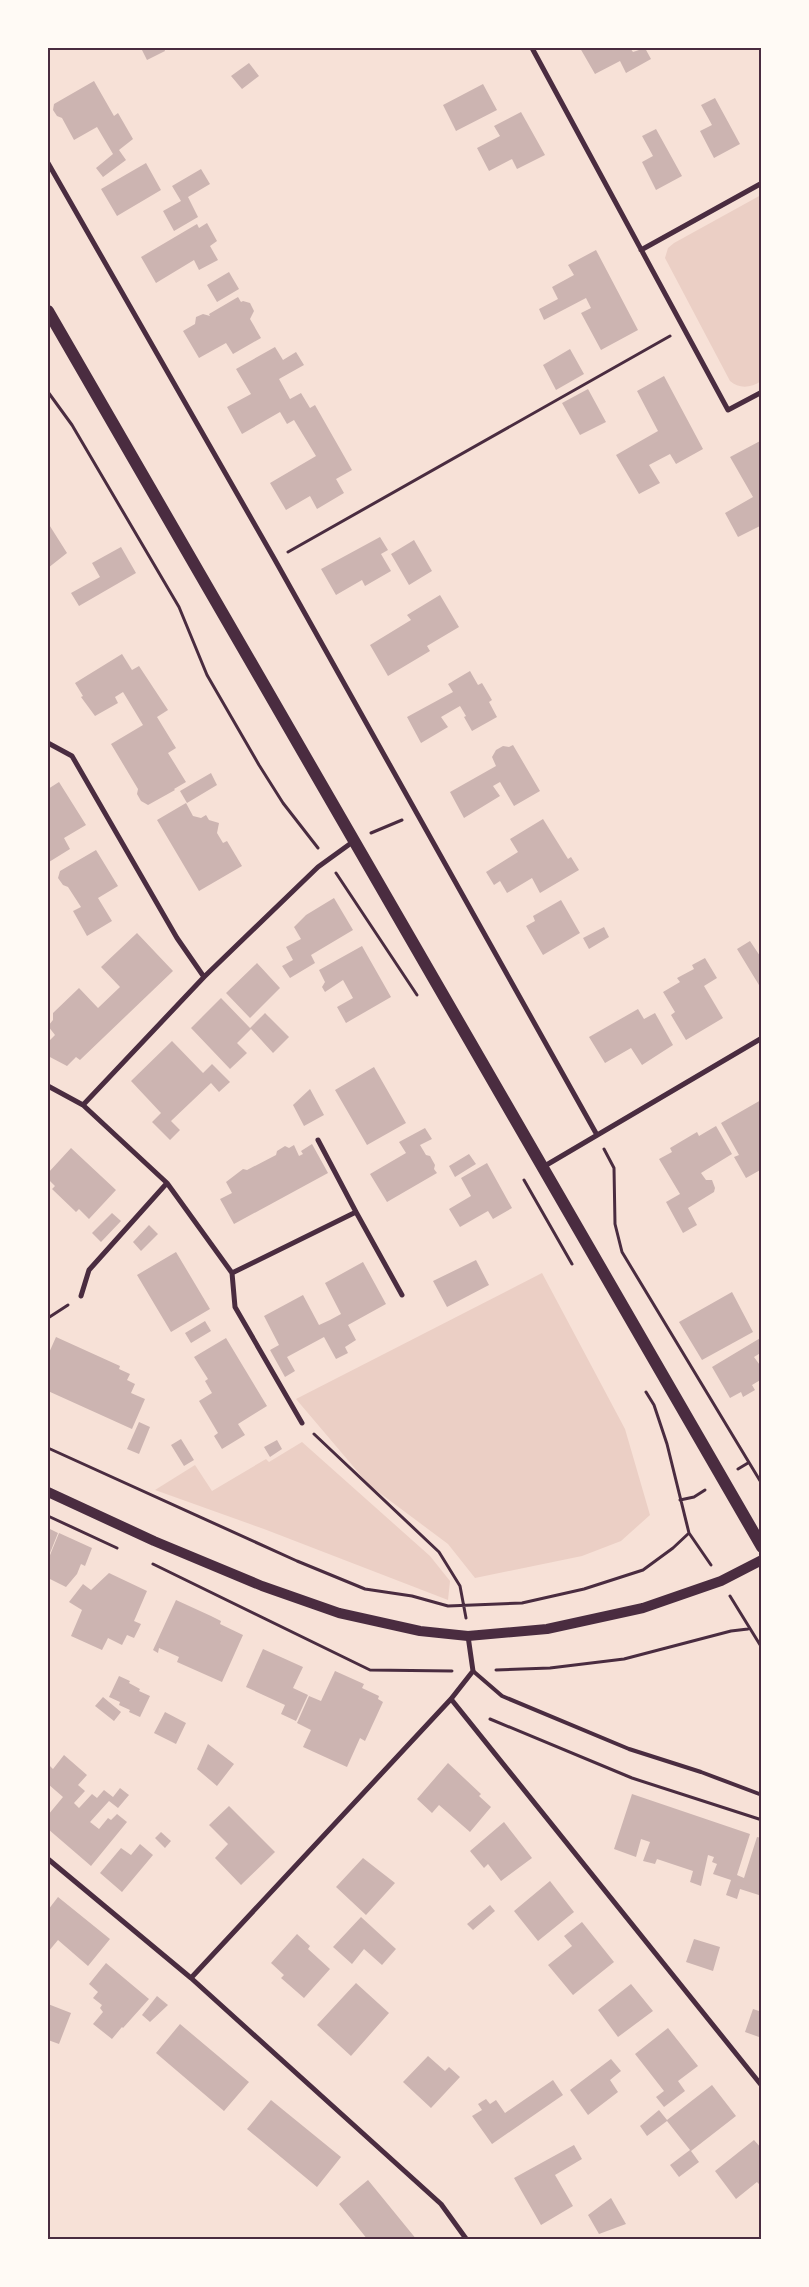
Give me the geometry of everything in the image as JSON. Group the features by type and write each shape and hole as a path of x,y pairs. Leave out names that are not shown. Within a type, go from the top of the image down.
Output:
{"main road":[{"path":"48,311 762,1547"},
{"path":"48,1492 154,1541 235,1575 330,1610 420,1631 468,1636 547,1629 643,1608 721,1581 762,1560"}],"street":[{"path":"532,48 682,329 728,410 762,392"},
{"path":"48,162 275,560 597,1136"},
{"path":"641,250 762,183"},
{"path":"48,743 72,756 177,938 204,977"},
{"path":"83,1105 204,977 326,861 354,841"},
{"path":"544,1167 762,1038"},
{"path":"48,1086 83,1105 167,1183 232,1273 235,1307 302,1423"},
{"path":"318,1140 402,1295"},
{"path":"81,1296 89,1270 167,1183"},
{"path":"232,1273 356,1212"},
{"path":"191,1978 451,1699 473,1671 468,1636"},
{"path":"451,1699 762,2086"},
{"path":"48,1859 191,1978 441,2204 467,2240"}],"lane":[{"path":"473,1671 502,1696 629,1749 701,1772 762,1795"}],"path":[{"path":"275,560 682,329"},
{"path":"48,392 72,426 179,607 207,675 259,765 283,803 326,861 418,996"},
{"path":"354,841 416,813"},
{"path":"597,1136 614,1168 615,1224 622,1252 762,1484"},
{"path":"523,1179 576,1270"},
{"path":"48,1318 81,1296"},
{"path":"48,1448 297,1561 365,1589 412,1596 448,1606 522,1603 584,1590 643,1570 673,1548 689,1533 668,1444 654,1405 644,1388"},
{"path":"302,1423 439,1552 460,1586 465,1605 468,1636"},
{"path":"48,1516 120,1549"},
{"path":"147,1561 370,1670 473,1671 550,1668 624,1659 731,1631 748,1629 762,1648"},
{"path":"471,1723 485,1717 632,1778 762,1820"}],"shaded area":[{"path":"761,195 761,381 749,386 741,386 730,381 665,258 668,248 674,243"},
{"path":"542,1273 625,1429 650,1515 621,1541 582,1556 475,1578 448,1544 369,1485 296,1399"},
{"path":"302,1442 430,1556 450,1581 448,1600 264,1529 155,1490 195,1465 212,1491 266,1459 269,1462"}],"building":[{"path":"141,48 164,48 165,51 147,60"},
{"path":"580,48 630,48 633,52 645,48 651,59 626,73 620,61 595,74"},
{"path":"249,63 259,76 242,89 231,76"},
{"path":"94,81 114,116 118,113 133,139 119,150 126,160 103,177 96,168 113,154 97,127 74,140 62,118 57,116 53,110 54,104"},
{"path":"483,84 497,110 456,131 443,105"},
{"path":"715,98 740,144 714,158 700,131 712,125 701,105"},
{"path":"521,112 545,155 517,169 512,159 489,171 477,148 500,136 494,126"},
{"path":"656,129 682,176 656,190 642,162 653,156 642,136"},
{"path":"146,163 161,190 117,216 101,189"},
{"path":"201,169 210,184 188,197 198,217 174,231 163,211 181,201 172,186"},
{"path":"207,223 217,241 210,246 218,260 199,270 194,260 156,283 141,257 197,224 199,228"},
{"path":"596,250 638,330 601,350 581,313 591,308 586,298 544,320 539,309 558,299 552,287 574,275 568,265"},
{"path":"229,272 239,289 217,302 207,285"},
{"path":"238,297 241,302 250,303 254,311 250,319 261,338 233,354 226,343 199,358 183,331 195,324 196,317 203,314 210,316 209,314"},
{"path":"275,347 283,360 296,352 304,365 279,379 290,399 301,393 310,408 315,405 352,470 336,479 344,493 317,509 310,496 286,510 270,483 316,456 294,420 287,424 280,412 242,434 227,407 251,394 236,369"},
{"path":"570,349 584,374 556,390 543,365"},
{"path":"664,376 703,449 676,464 670,454 649,465 660,483 639,494 616,455 658,431 637,391"},
{"path":"588,389 606,422 580,435 562,403"},
{"path":"762,440 762,525 738,537 725,513 753,497 730,457"},
{"path":"48,523 67,553 48,568"},
{"path":"380,537 388,550 381,554 391,571 365,586 362,580 336,595 321,569"},
{"path":"414,540 432,571 409,585 391,554"},
{"path":"121,547 136,573 79,606 71,593 100,577 92,563"},
{"path":"440,595 459,627 427,646 430,651 388,676 370,645 411,620 407,615"},
{"path":"122,654 132,670 139,666 168,710 157,717 176,748 168,753 186,782 148,805 141,801 137,794 138,789 111,744 143,725 123,692 115,697 118,703 95,716 81,697 83,696 75,683"},
{"path":"470,671 478,685 482,683 492,700 489,702 497,717 472,731 460,706 441,717 448,727 421,743 407,717 453,692 448,684"},
{"path":"513,745 540,791 514,806 500,782 493,786 500,796 464,818 450,792 496,766 492,757 496,750 503,746 509,747"},
{"path":"211,773 217,785 187,803 180,791"},
{"path":"59,782 86,825 64,838 70,849 49,862 48,789"},
{"path":"186,803 193,816 201,818 206,815 209,820 219,823 217,833 223,843 227,841 242,866 199,891 157,820"},
{"path":"543,819 568,859 571,857 579,870 540,893 532,878 507,893 500,881 494,885 486,872 518,852 510,839"},
{"path":"96,850 118,886 98,898 112,921 87,936 73,911 81,907 68,887 63,885 58,878 60,871"},
{"path":"334,898 353,930 311,955 315,963 290,978 282,966 293,960 286,947 301,939 294,927 306,915"},
{"path":"561,900 580,933 543,955 526,926 535,921 533,916"},
{"path":"604,927 609,937 589,949 583,938"},
{"path":"137,933 173,971 80,1060 76,1057 67,1066 48,1056 48,1042 55,1035 48,1026 53,1020 53,1013 79,988 98,1008 120,987 101,967"},
{"path":"750,941 762,959 762,990 737,949"},
{"path":"362,946 391,997 346,1023 337,1007 353,998 343,980 325,992 322,987 325,982 319,970"},
{"path":"705,958 717,978 704,986 723,1018 686,1040 671,1015 675,1012 663,992 680,982 677,978 694,969 692,965"},
{"path":"257,963 280,988 250,1018 226,993"},
{"path":"221,998 250,1028 265,1013 289,1037 273,1053 251,1029 237,1043 247,1053 230,1069 191,1028"},
{"path":"638,1009 644,1019 655,1013 673,1045 642,1065 631,1048 605,1063 589,1037"},
{"path":"172,1041 203,1073 212,1064 230,1082 219,1092 211,1083 171,1121 180,1130 170,1140 152,1122 161,1113 131,1081"},
{"path":"374,1067 406,1123 367,1145 335,1090"},
{"path":"310,1089 324,1115 304,1126 293,1105"},
{"path":"761,1100 762,1169 746,1178 734,1157 739,1155 721,1123"},
{"path":"716,1126 732,1154 701,1173 706,1180 712,1180 715,1188 714,1192 688,1208 697,1225 683,1233 666,1202 680,1194 659,1159 672,1152 670,1148 697,1132 699,1136"},
{"path":"425,1128 432,1139 420,1145 426,1155 430,1156 437,1173 387,1202 370,1174 406,1153 399,1142"},
{"path":"312,1144 328,1173 234,1224 220,1199 232,1193 226,1182 243,1169 247,1170 276,1155 277,1151 285,1146 289,1148 294,1145 299,1156 303,1154 301,1151"},
{"path":"71,1148 116,1190 89,1219 79,1209 76,1212 52,1189 55,1186 48,1179 48,1173"},
{"path":"469,1154 476,1164 455,1177 449,1166"},
{"path":"487,1163 512,1208 493,1219 488,1211 460,1227 449,1209 471,1196 461,1178"},
{"path":"112,1213 121,1221 101,1242 92,1233"},
{"path":"149,1225 158,1234 141,1251 133,1242"},
{"path":"176,1252 210,1309 171,1332 137,1275"},
{"path":"476,1260 489,1285 447,1307 433,1281"},
{"path":"363,1262 386,1304 348,1325 356,1340 345,1347 348,1353 336,1359 324,1337 287,1357 295,1371 285,1377 270,1350 279,1345 264,1316 303,1295 319,1325 341,1314 325,1283"},
{"path":"732,1292 753,1332 702,1360 679,1322"},
{"path":"205,1321 211,1331 191,1343 185,1333"},
{"path":"56,1337 120,1366 119,1369 130,1374 127,1380 135,1384 131,1393 145,1399 132,1429 48,1391 48,1355"},
{"path":"762,1337 762,1352 754,1357 762,1368 762,1379 752,1385 755,1390 743,1397 741,1392 730,1398 712,1367"},
{"path":"226,1338 267,1406 238,1424 245,1435 222,1449 214,1436 218,1433 199,1401 212,1393 205,1381 208,1379 194,1357"},
{"path":"139,1422 150,1427 139,1454 127,1449"},
{"path":"181,1439 194,1460 184,1466 171,1445"},
{"path":"277,1440 282,1449 270,1457 264,1447"},
{"path":"48,1528 58,1533 48,1558"},
{"path":"59,1533 92,1548 85,1566 81,1564 77,1574 66,1587 48,1578 48,1560"},
{"path":"109,1573 147,1591 134,1621 141,1624 134,1638 127,1635 122,1645 108,1638 102,1650 71,1636 82,1610 69,1602 83,1584 91,1590"},
{"path":"176,1600 221,1621 220,1624 243,1635 222,1682 177,1662 179,1657 159,1648 158,1653 153,1650"},
{"path":"263,1649 303,1667 293,1688 308,1695 296,1721 281,1714 285,1705 246,1687"},
{"path":"335,1671 364,1684 362,1688 379,1696 378,1699 383,1702 365,1741 360,1738 347,1767 303,1747 311,1730 297,1723 309,1696 321,1701"},
{"path":"119,1676 130,1681 129,1683 140,1689 139,1691 150,1696 140,1717 119,1705 120,1702 109,1697"},
{"path":"103,1697 121,1712 114,1721 95,1706"},
{"path":"165,1712 186,1723 176,1744 154,1733"},
{"path":"208,1744 234,1764 217,1786 197,1769"},
{"path":"64,1755 87,1775 78,1785 85,1791 74,1803 79,1808 92,1794 97,1798 104,1790 113,1797 120,1788 129,1795 118,1808 109,1801 90,1822 99,1829 108,1818 111,1820 117,1814 127,1822 91,1866 48,1829 48,1815 63,1797 48,1784 48,1764 53,1769"},
{"path":"448,1763 481,1794 479,1796 491,1807 470,1832 439,1805 432,1813 417,1799"},
{"path":"632,1794 750,1834 737,1875 744,1878 757,1837 762,1838 762,1896 740,1889 737,1899 726,1895 731,1880 713,1874 717,1864 712,1862 714,1857 708,1855 701,1886 690,1882 693,1871 657,1859 655,1864 643,1861 650,1842 641,1839 636,1857 614,1849"},
{"path":"229,1806 275,1852 241,1885 215,1858 228,1844 209,1825"},
{"path":"504,1822 532,1858 501,1881 488,1864 484,1868 470,1851"},
{"path":"161,1832 171,1841 165,1848 155,1838"},
{"path":"140,1844 153,1855 122,1892 100,1873 121,1848 131,1855"},
{"path":"363,1858 395,1883 366,1915 336,1887"},
{"path":"550,1881 574,1912 538,1941 514,1911"},
{"path":"58,1897 110,1939 88,1966 58,1940 48,1952 48,1910"},
{"path":"490,1905 495,1911 473,1930 467,1924"},
{"path":"361,1917 396,1949 382,1965 364,1949 352,1964 333,1947"},
{"path":"582,1922 614,1962 573,1995 548,1965 572,1946 564,1936"},
{"path":"297,1934 310,1946 308,1949 330,1969 304,1998 281,1978 284,1975 271,1963"},
{"path":"694,1939 720,1947 713,1971 686,1962"},
{"path":"106,1963 149,1999 112,2039 93,2024 103,2012 100,2008 102,2005 93,1998 98,1992 89,1984"},
{"path":"356,1983 389,2013 351,2056 317,2025"},
{"path":"631,1984 653,2011 618,2037 598,2010"},
{"path":"157,1996 168,2005 150,2022 142,2015"},
{"path":"48,2004 71,2013 59,2044 48,2040"},
{"path":"753,2009 762,2012 759,2037 745,2032"},
{"path":"180,2024 249,2082 224,2111 156,2053"},
{"path":"668,2028 698,2066 678,2081 685,2091 664,2107 656,2097 664,2091 635,2054"},
{"path":"428,2056 445,2071 449,2067 460,2077 431,2108 403,2082"},
{"path":"611,2059 621,2071 610,2080 618,2092 588,2115 570,2090"},
{"path":"553,2080 563,2095 492,2144 472,2116 482,2110 478,2104 486,2099 490,2104 496,2100 505,2113"},
{"path":"712,2085 736,2116 691,2151 699,2162 679,2177 670,2165 690,2150 667,2121 647,2136 640,2126 659,2110 667,2120"},
{"path":"271,2100 341,2157 317,2187 247,2129"},
{"path":"754,2140 762,2149 762,2187 757,2182 736,2199 715,2171"},
{"path":"574,2145 582,2159 555,2175 573,2206 541,2225 514,2178"},
{"path":"368,2180 417,2240 368,2240 339,2204"},
{"path":"611,2198 626,2224 599,2234 588,2215"}]}
